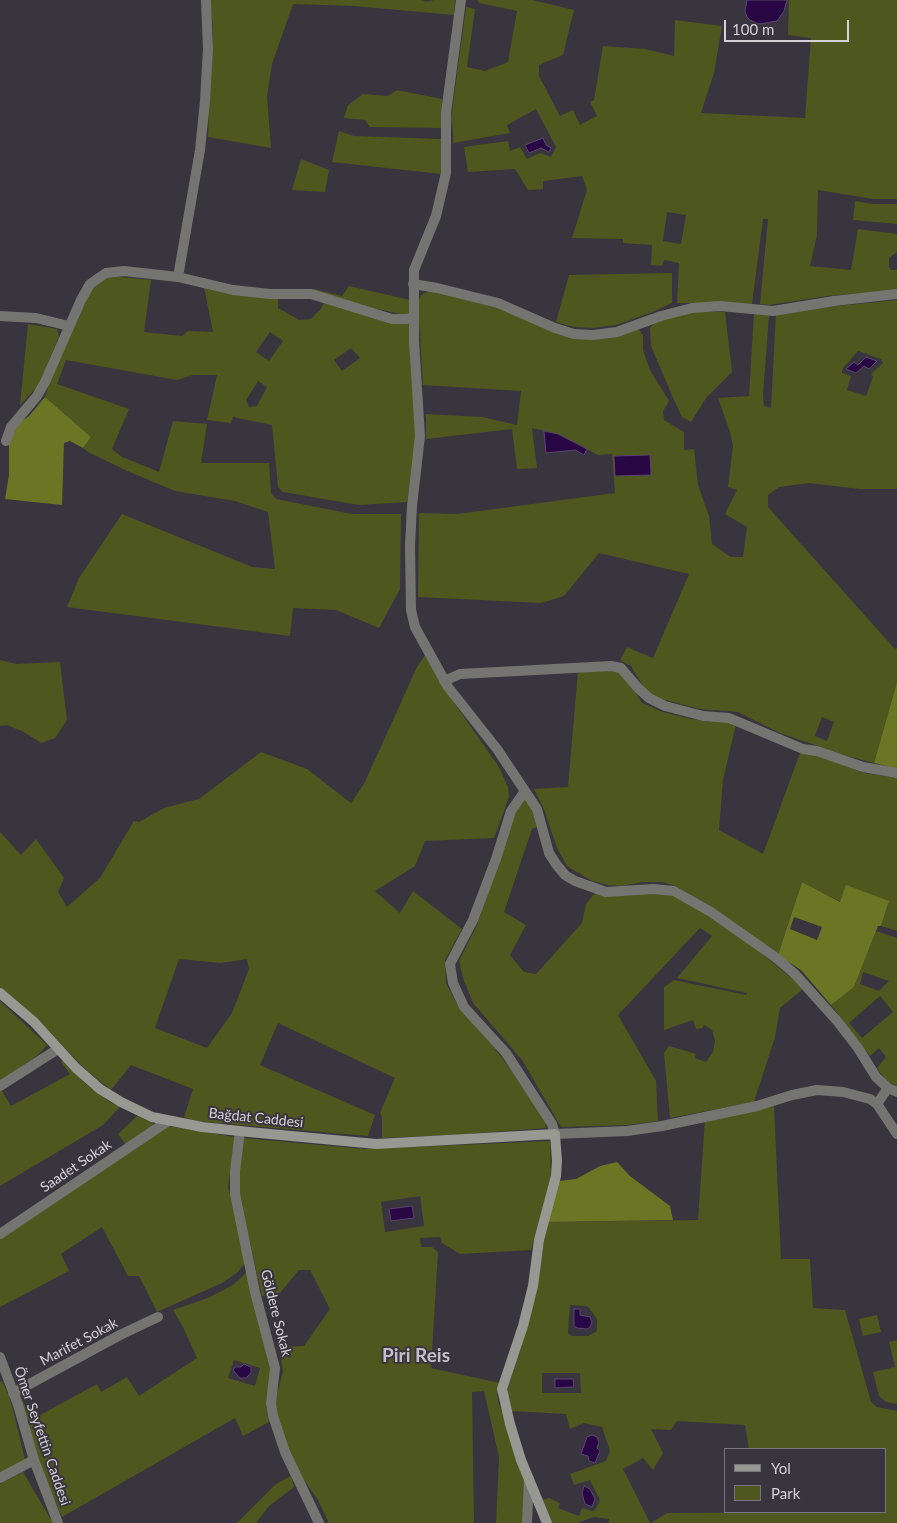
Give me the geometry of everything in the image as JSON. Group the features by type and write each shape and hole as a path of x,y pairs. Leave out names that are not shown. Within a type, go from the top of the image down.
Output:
{"street":[{"path":"178,277 200,150 205,101 208,49 206,0"},
{"path":"461,0 446,113 446,173 436,216 414,270 413,317 420,436 411,522 410,610 415,627 444,681 497,749 525,790 536,809 549,853 565,874 576,881 606,892 653,888 674,891 711,912 775,957 795,974 838,1022 858,1048 876,1077 892,1090 877,1104"},
{"path":"6,441 11,427 37,396 45,382 69,326 90,284 106,274 124,271 178,277 233,290 270,294 311,294 392,319 413,317"},
{"path":"413,284 498,303 574,334 617,332 660,316 692,308 720,306 773,311 834,301 897,294"},
{"path":"0,316 36,318 69,326"},
{"path":"444,681 460,674 611,666 621,668 649,698 665,706 703,716 729,718 803,750 818,751 864,767 897,773"},
{"path":"525,790 511,811 496,859 473,920 450,964 453,983 464,1007 506,1053 552,1124 555,1134 556,1176 539,1240 532,1286 523,1326 502,1389 510,1424 528,1479 547,1523"},
{"name":"Bağdat Caddesi","path":"0,993 34,1022 58,1049 100,1089 152,1117 240,1131 376,1144 555,1134"},
{"path":"0,1086 58,1049"},
{"path":"555,1134 626,1131 662,1126 757,1106 792,1095 818,1090 858,1095 870,1099 877,1104 897,1134"},
{"name":"Saadet Sokak","path":"0,1234 168,1121"},
{"name":"Göldere Sokak","path":"240,1131 235,1170 235,1194 255,1292 276,1368 271,1404 273,1416 285,1452 319,1523"},
{"name":"Marifet Sokak","path":"13,1393 120,1335 158,1317"},
{"name":"Ömer Seyfettin Caddesi","path":"0,1357 3,1376 13,1393 34,1460 58,1523"},
{"path":"0,1478 34,1460"},
{"path":"526,1523 528,1479"}],"green space":[{"path":"210,0 422,0 427,2 455,0 454,15 354,6 293,4 272,64 267,96 271,148 208,137 210,72 213,49"},
{"path":"477,0 532,0 574,10 563,55 539,65 539,76 560,116 573,110 580,125 597,116 590,102 594,100 603,46 645,49 674,56 675,20 722,26 714,73 701,113 805,118 811,38 788,35 789,0 897,0 897,199 873,199 818,190 817,235 810,266 851,270 858,229 897,234 897,252 889,258 889,267 891,270 897,270 897,290 827,296 769,305 760,304 768,219 763,219 752,304 677,303 679,263 664,260 662,266 651,265 652,245 623,243 623,239 572,238 587,190 582,176 543,181 543,189 528,190 515,169 468,172 464,147 508,141 510,151 520,147 527,159 540,153 551,157 556,147 536,109 507,125 510,133 453,143 451,119 466,7 475,9 467,67 485,71 508,62 517,11 479,3","holes":["667,212 686,215 681,244 663,241"]},
{"path":"397,90 442,99 441,128 370,127 365,120 344,118 348,105 363,94 388,96"},
{"path":"339,131 354,136 441,139 441,174 332,162"},
{"path":"301,159 329,170 325,192 292,190"},
{"path":"855,201 873,204 897,204 897,224 853,220"},
{"path":"672,273 672,303 650,313 616,325 593,328 574,327 556,322 569,275"},
{"path":"110,276 151,280 144,332 182,336 188,331 213,332 204,287 278,298 278,308 299,320 311,319 324,303 391,324 410,324 417,434 407,502 359,505 283,492 278,487 272,425 233,417 231,423 207,420 217,375 193,375 177,380 66,360 57,384 129,409 112,449 122,457 159,472 173,421 207,424 201,463 269,463 271,493 276,499 352,514 401,514 400,589 379,628 336,610 293,608 290,636 67,607 79,578 122,514 252,567 275,569 268,512 235,501 175,491 88,452 83,448 91,437 45,397 50,381 92,287","holes":["270,332 283,341 269,361 256,352","351,348 360,358 342,371 334,360","258,381 267,387 257,406 249,407 246,400"]},
{"path":"349,286 410,300 409,313 405,315 341,301 314,291 314,289 342,296"},
{"path":"432,291 496,306 573,336 633,328 639,330 643,335 643,350 650,370 669,401 663,411 664,420 684,432 684,450 694,449 698,485 709,516 712,544 731,557 743,557 747,527 725,514 737,490 728,487 733,446 718,398 749,396 754,313 769,315 763,395 764,406 771,408 776,312 897,300 897,489 859,489 810,483 779,487 768,495 768,507 894,648 897,649 897,682 874,763 780,733 738,712 700,709 658,698 647,693 631,666 620,660 627,647 653,658 689,574 599,553 564,596 541,603 418,597 419,513 457,514 615,493 612,454 598,455 558,434 532,428 537,468 517,469 512,429 426,439 426,414 482,417 517,425 521,391 423,385 418,302 422,294","holes":["858,351 881,359 883,363 871,374 873,377 866,396 847,390 851,376 842,373 843,368","822,717 834,722 827,741 815,736"]},
{"path":"689,311 725,312 732,372 706,398 691,422 682,417 674,400 651,346 650,328 656,321"},
{"path":"28,324 57,329 59,336 39,385 20,405"},
{"path":"45,397 91,437 83,448 70,441 64,443 62,505 5,499 9,475 9,439 16,425 29,416"},
{"path":"425,655 443,687 499,767 508,787 509,797 494,838 425,841 415,866 375,891 400,913 413,891 462,929 445,960 446,983 459,1008 492,1045 511,1070 545,1121 546,1128 382,1138 382,1117 380,1113 395,1078 278,1023 260,1065 375,1115 368,1136 194,1121 184,1117 193,1089 131,1065 111,1090 86,1070 39,1021 0,988 0,832 21,855 36,839 64,878 58,892 67,907 100,878 134,821 139,822 164,808 199,799 261,752 307,769 351,803 364,784 417,667","holes":["179,959 221,963 247,959 249,969 232,1013 207,1048 155,1028"]},
{"path":"0,660 16,664 60,662 67,720 55,738 41,743 24,732 7,725 0,726"},
{"path":"615,670 625,675 642,703 663,712 691,719 710,722 727,721 736,724 723,780 719,830 763,854 800,753 810,753 864,773 897,778 897,931 881,926 889,901 841,902 802,882 778,955 716,910 676,886 662,882 644,882 620,886 608,885 592,881 567,866 557,848 544,809 534,789 568,787 578,671"},
{"path":"897,682 897,769 874,763"},
{"path":"525,798 533,810 539,826 532,829 504,912 526,925 510,955 524,972 536,974 582,923 586,904 595,893 655,892 672,894 689,903 747,941 790,977 793,977 803,989 780,1008 775,1037 754,1102 670,1118 664,1053 669,1046 696,1054 695,1058 706,1062 713,1052 715,1041 712,1030 704,1025 702,1028 696,1029 693,1020 664,1030 664,987 674,980 746,995 747,993 677,978 712,936 700,928 618,1015 656,1081 658,1121 628,1125 561,1127 522,1060 473,1003 464,981 459,961 477,925 515,812"},
{"path":"802,882 840,902 846,885 889,901 881,926 878,926 854,987 831,1005 801,970 778,955","holes":["794,917 822,927 817,940 790,929"]},
{"path":"876,931 897,938 897,1087 886,1080 877,1068 886,1057 879,1048 870,1056 831,1005 854,987","holes":["863,972 889,981 879,991 860,984","880,996 893,1012 862,1038 849,1023"]},
{"path":"0,1001 47,1045 38,1055 0,1081"},
{"path":"63,1061 87,1085 120,1107 103,1125 0,1186 0,1088 11,1106 70,1074 61,1062"},
{"path":"774,1106 781,1259 810,1259 813,1308 845,1310 871,1402 877,1407 897,1411 897,1523 651,1523 667,1513 887,1513 887,1448 749,1448 745,1425 677,1421 671,1430 651,1429 663,1453 653,1470 643,1458 623,1469 650,1523 609,1523 609,1519 594,1517 577,1523 553,1523 543,1500 549,1498 560,1503 558,1508 579,1516 582,1508 595,1510 600,1500 590,1480 574,1485 570,1474 606,1461 610,1451 602,1427 584,1423 570,1429 566,1414 511,1411 506,1393 536,1294 547,1222 698,1220 705,1119","holes":["570,1305 586,1306 597,1319 597,1331 588,1336 572,1336 568,1333","542,1373 580,1373 581,1393 542,1393"]},
{"path":"137,1116 153,1123 153,1128 126,1145 118,1134"},
{"path":"168,1126 235,1137 228,1187 245,1256 245,1263 238,1272 222,1283 157,1312 139,1276 128,1276 102,1227 61,1254 69,1271 0,1307 0,1239"},
{"path":"243,1138 365,1149 550,1141 551,1180 531,1250 460,1254 442,1243 440,1237 420,1238 421,1247 432,1247 438,1252 431,1368 500,1383 497,1390 498,1401 525,1480 523,1523 496,1523 499,1457 484,1391 472,1392 474,1523 329,1523 318,1500 289,1454 277,1420 275,1402 283,1371 279,1347 304,1346 330,1309 310,1270 299,1270 280,1293 262,1296 239,1194 240,1148","holes":["420,1196 424,1226 385,1232 381,1202"]},
{"path":"617,1162 630,1176 670,1206 673,1220 547,1222 559,1181 576,1179 600,1166"},
{"path":"248,1271 273,1368 266,1406 269,1422 243,1436 235,1418 62,1517 38,1461 18,1395 20,1394 31,1420 97,1384 101,1392 127,1377 139,1396 197,1358 173,1310 208,1298 233,1285","holes":["234,1360 260,1368 255,1386 228,1378"]},
{"path":"877,1315 881,1332 863,1336 859,1319"},
{"path":"897,1340 897,1404 886,1402 879,1396 873,1372 895,1367 889,1342"},
{"path":"2,1381 9,1396 25,1460 0,1473 0,1382"},
{"path":"23,1472 53,1523 0,1523 0,1484"},
{"path":"291,1476 294,1487 269,1506 256,1523 237,1523 276,1484"}],"shaded area":[{"path":"747,0 787,0 784,11 777,21 759,24 747,17 745,11"},
{"path":"543,138 546,145 551,148 549,152 541,148 529,153 525,145"},
{"path":"866,357 877,361 869,369 864,366 856,373 846,369 854,362 858,365"},
{"path":"544,431 558,434 587,449 584,455 575,450 546,453"},
{"path":"650,455 651,475 615,476 614,456"},
{"path":"412,1206 414,1218 391,1221 389,1209"},
{"path":"574,1309 580,1309 580,1315 590,1317 592,1322 590,1327 587,1329 574,1326"},
{"path":"244,1364 251,1367 251,1373 246,1378 240,1378 233,1370 235,1367 241,1367"},
{"path":"555,1379 573,1379 574,1387 555,1388"},
{"path":"592,1435 597,1437 599,1442 597,1448 600,1451 595,1463 589,1461 588,1456 581,1454 587,1437"},
{"path":"584,1486 590,1489 595,1499 592,1507 585,1504 582,1493"}],"district":[{"name":"Piri Reis","path":"416,1356"}]}
